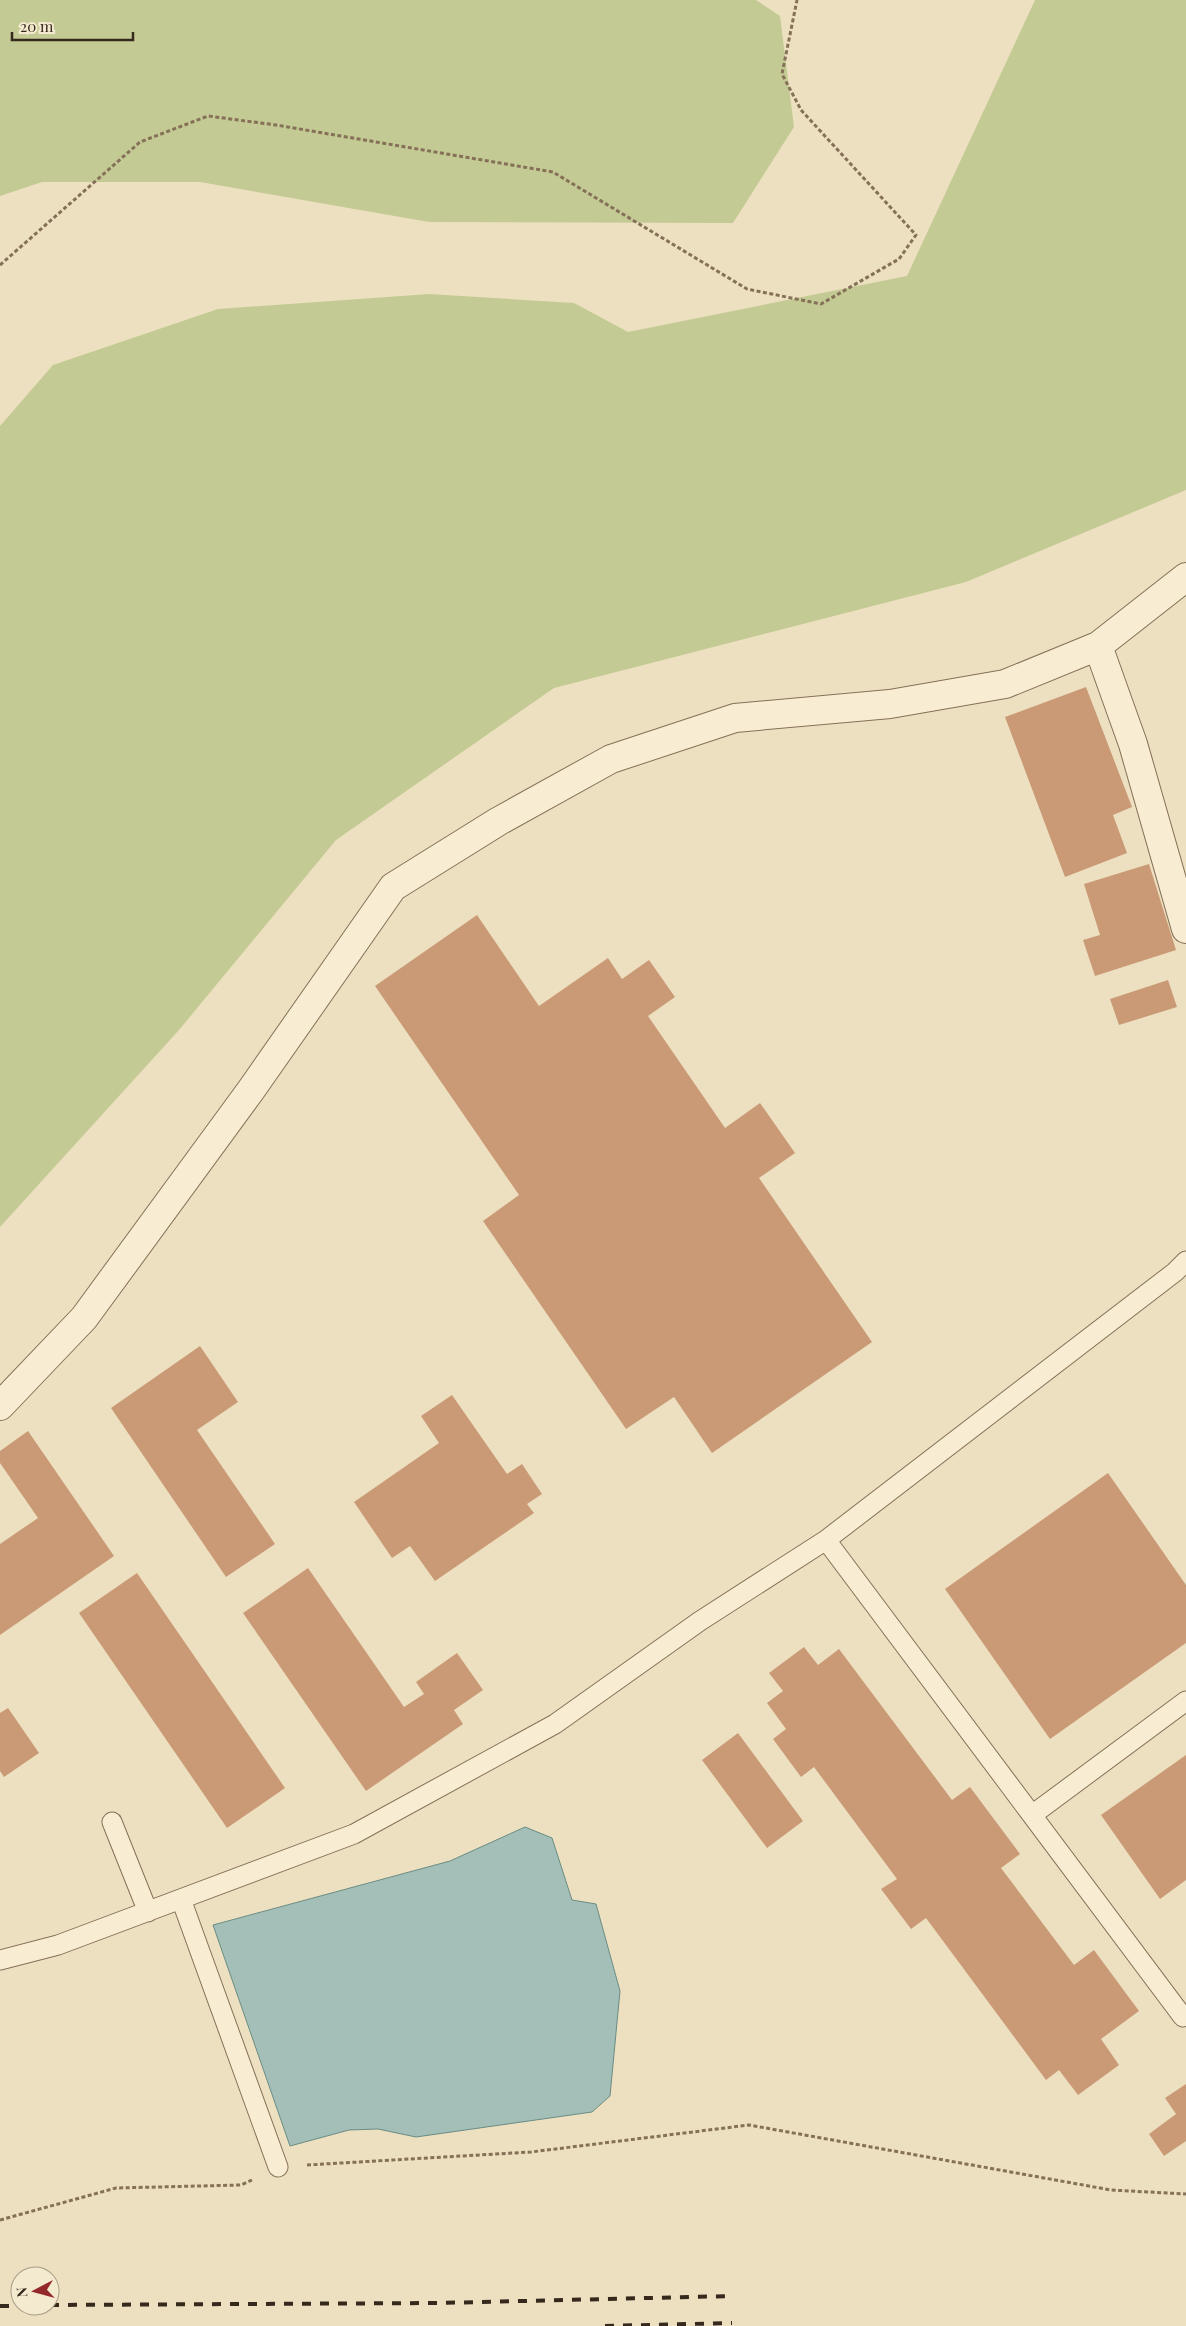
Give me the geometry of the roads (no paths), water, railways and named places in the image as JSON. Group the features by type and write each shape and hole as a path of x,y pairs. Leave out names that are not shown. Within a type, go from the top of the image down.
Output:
{"street":[{"path":"0,1406 84,1318 251,1090 393,887 498,821 610,759 735,718 890,704 1005,684 1098,646 1186,577"},
{"path":"1098,646 1133,744 1186,929"}],"lane":[{"path":"0,1960 58,1945 354,1834 555,1724 700,1621 826,1540 1175,1272 1186,1261"},
{"path":"826,1540 1183,2017"},
{"path":"1032,1815 1186,1701"},
{"path":"112,1822 148,1912"},
{"path":"181,1899 278,2167"}],"water":[{"path":"525,1827 552,1838 572,1900 596,1904 620,1991 610,2096 592,2112 416,2137 378,2129 349,2130 290,2146 213,1925 450,1861"}],"railway":[{"path":"60,2305 438,2303 732,2296"},
{"path":"0,2306 10,2306"},
{"path":"605,2326 732,2323"}]}
